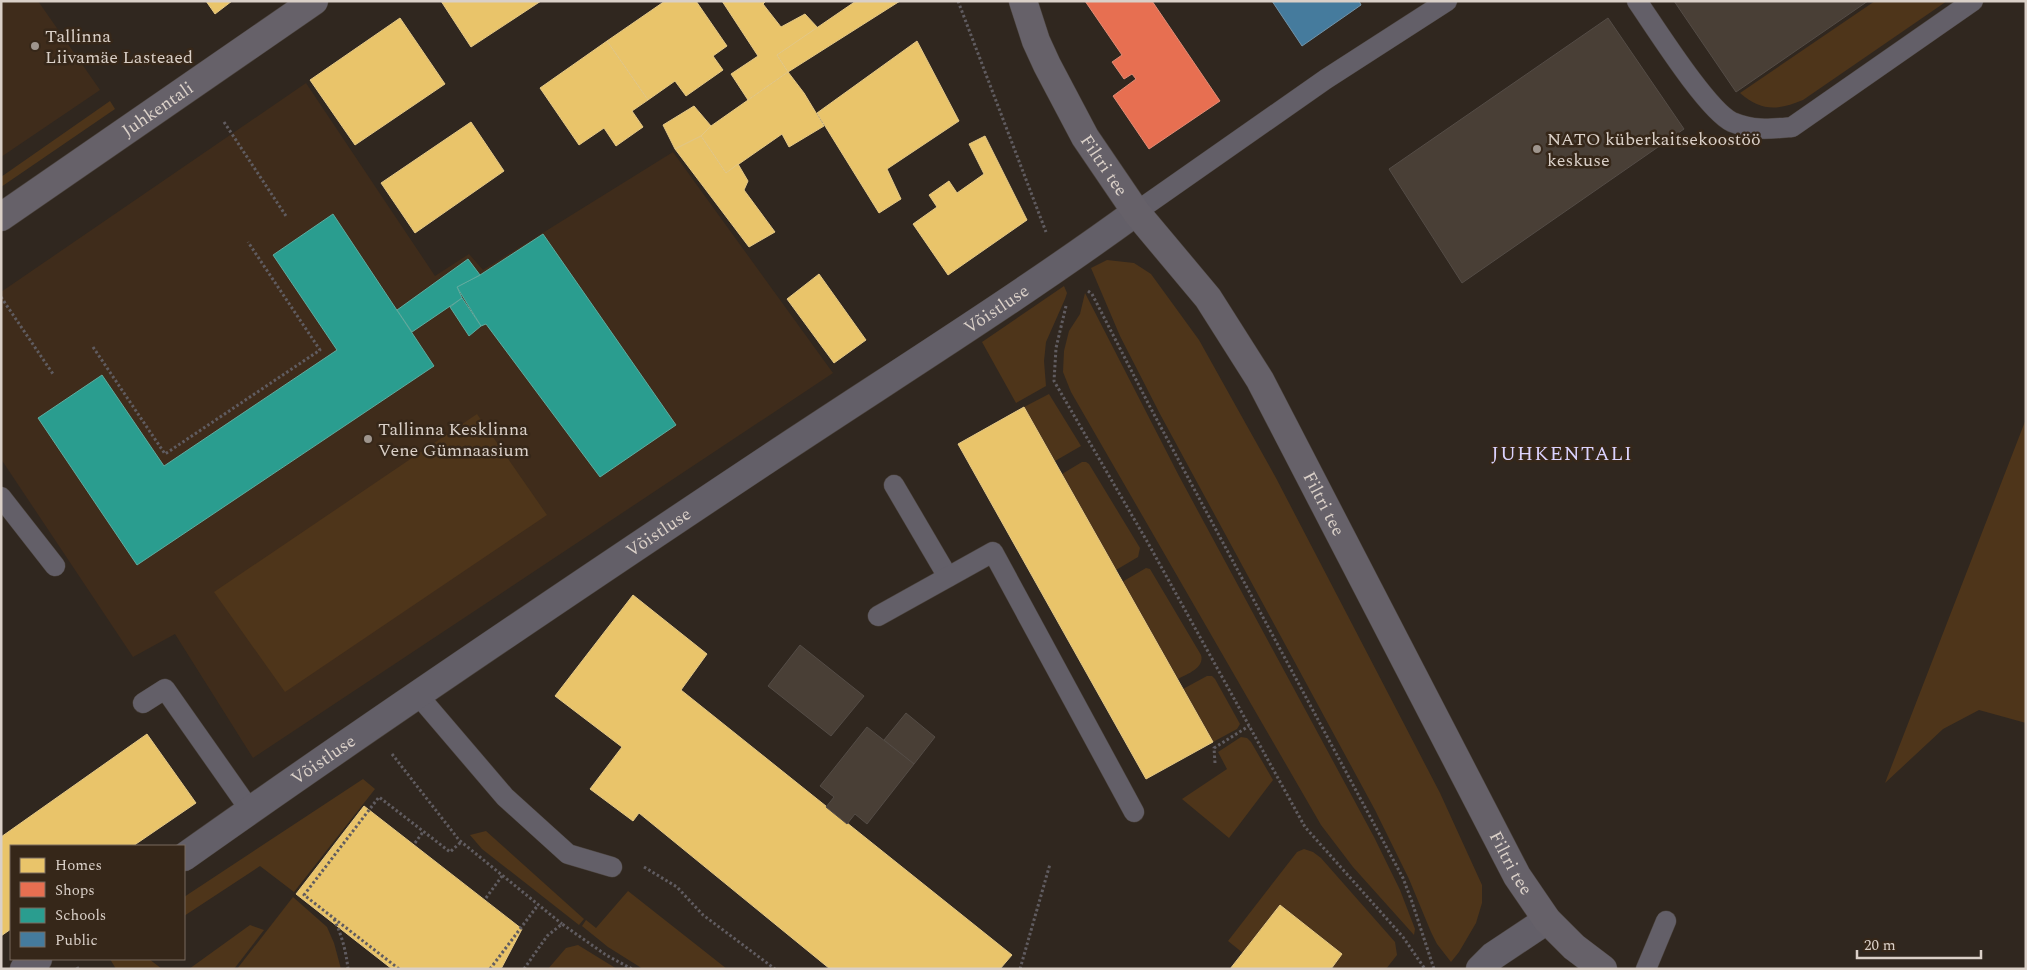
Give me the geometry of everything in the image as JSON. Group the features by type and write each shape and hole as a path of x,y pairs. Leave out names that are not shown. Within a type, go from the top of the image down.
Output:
{"street":[{"name":"Juhkentali","path":"1,217 314,1"},
{"name":"Filtri tee","path":"1024,1 1036,41 1085,137 1136,212 1208,298 1260,380 1517,876 1546,920 1574,947 1604,969"},
{"name":"Filtri tee","path":"1032,1 1036,41"},
{"name":"Võistluse","path":"185,856 417,694 774,455 1062,266 1136,212"},
{"path":"1480,969 1493,956 1546,920"},
{"path":"24,969 37,960"}],"lane":[{"path":"1136,212 1326,79 1447,1"},
{"path":"1638,1 1674,55 1711,103 1731,121 1762,130 1792,126 1973,1"},
{"path":"894,485 948,577"},
{"path":"1,497 55,566"},
{"path":"878,616 993,552 1134,812"},
{"path":"143,703 165,689 250,810"},
{"path":"417,694 505,797 568,854 612,867"},
{"path":"1646,969 1666,921"}],"path":[{"path":"958,1 1049,238"},
{"path":"224,122 286,216"},
{"path":"93,347 165,454 288,372 320,350 248,242"},
{"path":"1082,287 1092,294 1153,413 1403,878 1434,969"},
{"path":"1,297 53,374"},
{"path":"1067,301 1064,321 1056,348 1054,381 1148,543 1305,826 1403,937 1425,969"},
{"path":"371,726 461,842 562,924 606,955 632,969"},
{"path":"1215,763 1214,748 1249,726"},
{"path":"399,969 304,895 379,797 450,852 461,842"},
{"path":"415,843 423,832"},
{"path":"1020,969 1050,864"},
{"path":"612,867 640,865 678,887 703,915 775,969"},
{"path":"486,898 502,876"},
{"path":"490,969 538,905"},
{"path":"333,918 340,931 346,950 348,969"},
{"path":"524,969 547,936 562,924"}],"shaded area":[{"name":"Tallinna Liivamäe Lasteaed","path":"1,1 38,1 100,90 1,157"},
{"path":"1875,1 1947,1 1803,100 1786,106 1770,107 1755,104 1740,93"},
{"name":"Tallinna Kesklinna Vene Gümnaasium","path":"306,83 435,276 469,254 483,270 673,152 833,373 253,758 175,634 133,657 1,459 1,292"},
{"path":"110,101 115,109 1,187 1,177"},
{"path":"1107,260 1134,263 1151,274 1199,340 1276,478 1440,793 1482,885 1482,903 1476,923 1451,962 1437,944 1409,879 1375,810 1160,414 1120,336 1091,268"},
{"path":"1064,286 1067,293 1046,342 1044,361 1046,386 1016,403 982,342"},
{"path":"1085,293 1179,476 1374,837 1400,890 1415,929 1414,935 1353,867 1321,825 1071,392 1063,372 1064,351 1069,331 1080,314"},
{"path":"1049,394 1081,446 1055,461 1024,407"},
{"path":"477,414 547,515 285,692 214,592"},
{"path":"2026,419 2026,723 1979,710 1943,729 1885,783"},
{"path":"1082,462 1089,464 1140,548 1138,557 1116,570 1062,474"},
{"path":"1146,568 1150,569 1201,655 1202,660 1198,667 1178,679 1122,582"},
{"path":"1207,676 1212,676 1215,679 1240,724 1237,729 1213,742 1183,689"},
{"path":"1241,737 1247,738 1251,742 1273,780 1229,838 1182,799 1227,769 1218,752"},
{"path":"363,779 375,789 294,892 260,866 185,915 185,896"},
{"path":"486,831 584,919 579,925 482,849 470,835"},
{"path":"1304,849 1313,852 1321,858 1395,942 1397,955 1386,969 1331,969 1342,954 1280,905 1243,953 1228,941 1297,852"},
{"path":"628,891 727,969 643,969 608,947 582,926 586,920 596,928"},
{"path":"293,897 327,927 334,943 341,969 237,969"},
{"path":"250,925 264,930 234,969 189,969"},
{"path":"578,945 617,969 548,969 566,948"},
{"path":"111,960 150,960 162,969 116,969"}],"building: Homes":[{"path":"206,1 232,1 215,14"},
{"path":"441,1 541,1 471,47"},
{"path":"665,1 696,1 727,46 713,56 723,70 686,96 675,81 648,100 607,41"},
{"path":"722,1 766,1 763,4 781,27 805,14 818,28 777,55 788,72 748,100 731,74 758,56"},
{"path":"856,1 900,1 788,72 777,55"},
{"path":"400,18 445,84 355,145 310,80"},
{"path":"607,41 648,100 632,111 643,127 616,146 604,128 579,145 540,88"},
{"path":"917,41 959,121 887,169 901,199 879,213 817,113"},
{"path":"788,72 804,93 824,126 789,147 782,134 726,173 701,136 711,126"},
{"path":"694,106 711,126 701,136 675,149 663,125"},
{"path":"471,122 504,171 415,233 381,183"},
{"path":"701,136 726,173 738,164 748,181 744,190 775,232 749,247 675,149"},
{"path":"985,136 1027,220 948,275 913,224 937,207 929,195 949,181 957,193 984,174 969,144"},
{"path":"819,274 866,340 834,363 787,299"},
{"path":"1024,407 1213,742 1146,779 958,444"},
{"path":"633,595 707,654 681,690 1012,955 1000,969 830,969 639,813 633,821 590,789 622,747 555,696"},
{"path":"147,734 196,803 134,845 10,845 10,930 1,936 1,837"},
{"path":"364,806 522,929 501,969 392,969 296,894"},
{"path":"1280,905 1342,954 1331,969 1230,969"}],"building: Shops":[{"path":"1085,1 1152,1 1220,101 1149,149 1113,96 1136,79 1132,74 1124,79 1112,62 1122,55"}],"building: Schools":[{"path":"333,214 434,366 137,565 38,418 102,375 164,466 337,350 273,255"},
{"path":"543,234 676,425 600,477 486,324 481,326 457,287 480,275"},
{"path":"468,259 480,275 457,287 462,298 412,332 397,310"},
{"path":"462,298 481,326 469,336 450,307"}],"building: Public":[{"path":"1272,1 1359,1 1361,5 1302,46"}],"building: Other":[{"path":"1674,1 1868,1 1736,92"},
{"name":"NATO küberkaitsekoostöö keskuse","path":"1608,18 1684,129 1462,283 1389,169"},
{"path":"800,645 864,696 831,736 768,686"},
{"path":"906,713 935,737 914,764 884,740"},
{"path":"867,727 914,764 867,824 855,814 847,824 826,807 834,797 820,786"}],"place":[{"name":"Tallinna Liivamäe Lasteaed","path":"35,46"},
{"name":"NATO küberkaitsekoostöö keskuse","path":"1537,149"},
{"name":"Tallinna Kesklinna Vene Gümnaasium","path":"368,439"}],"district":[{"name":"JUHKENTALI","path":"1562,454"}]}
